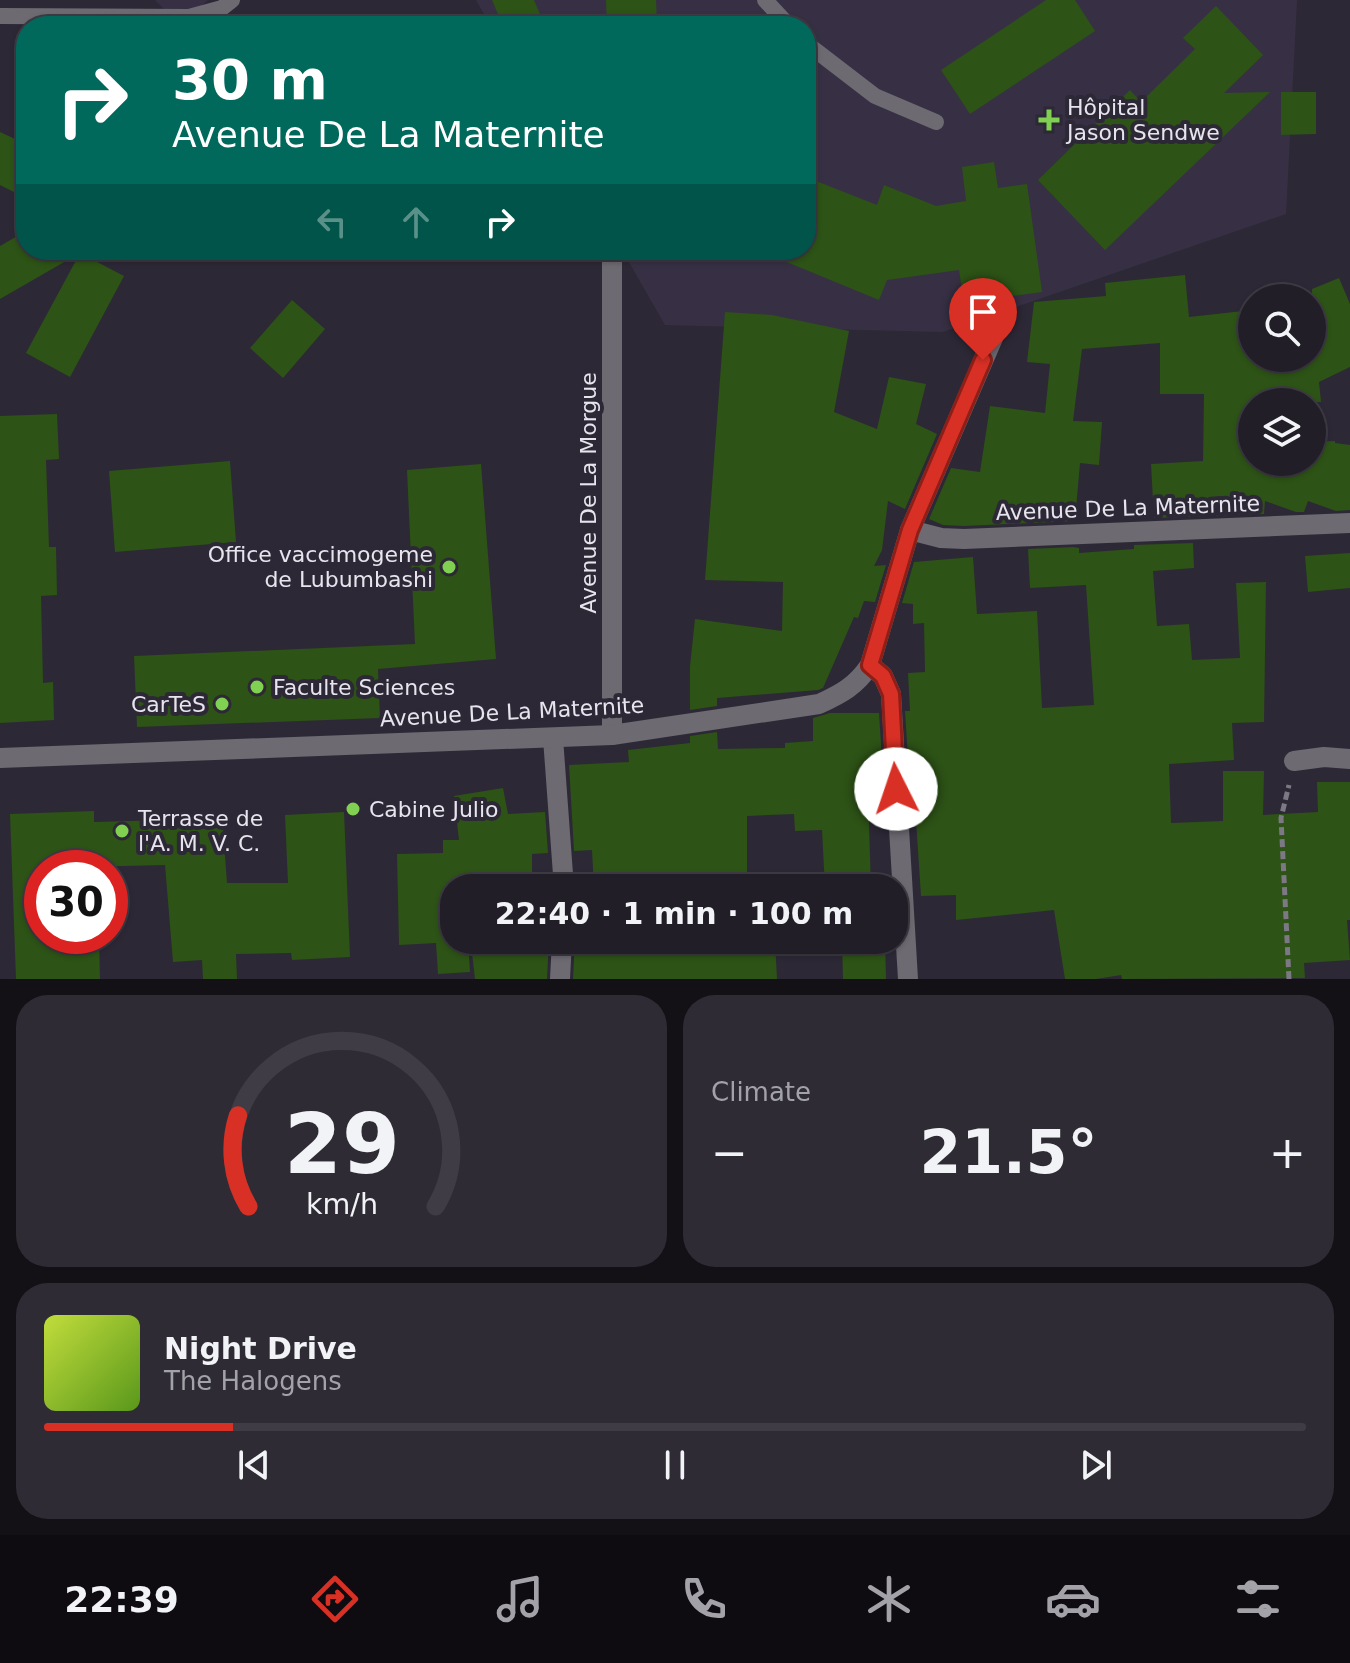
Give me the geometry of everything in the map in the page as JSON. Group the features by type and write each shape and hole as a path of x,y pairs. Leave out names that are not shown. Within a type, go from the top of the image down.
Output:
{"street":[{"name":"Avenue De La Morgue","path":"612,260 612,735"},
{"name":"Avenue De La Maternite","path":"0,758 612,735 819,704 858,682 870,665 910,530 996,331"},
{"name":"Avenue De La Maternite","path":"910,530 941,538 964,539 1350,523"},
{"path":"870,665 883,676 891,694 908,979"},
{"path":"553,738 563,874"},
{"path":"1294,761 1324,757 1350,759"},
{"path":"560,979 561,954"}],"lane":[{"path":"193,16 222,8 232,0"},
{"path":"765,0 780,16"},
{"path":"816,51 875,96 936,122"}],"path":[{"path":"1289,979 1281,818 1294,761"}],"shaded area":[{"path":"155,0 208,0 190,16 171,16"},
{"name":"Hôpital Jason Sendwe","path":"476,0 1297,0 1286,214 943,332 665,325 628,260 816,260 816,16 485,16"}],"building":[{"path":"492,0 534,0 541,16 499,16"},
{"path":"606,0 656,0 657,16 607,16"},
{"path":"1046,0 1075,0 1095,31 970,114 941,70"},
{"path":"1216,6 1263,55 1224,93 1270,92 1105,250 1038,180 1130,90 1141,102 1195,49 1183,38"},
{"path":"1281,92 1316,92 1316,134 1281,135"},
{"path":"0,132 16,139 16,193 0,185"},
{"path":"994,162 998,188 1027,184 1042,292 1005,297 1006,286 1001,298 964,303 959,270 887,280 879,300 782,260 816,260 816,181 877,205 884,185 936,206 966,201 962,167"},
{"path":"16,237 16,260 68,260 0,299 0,246"},
{"path":"76,260 93,260 124,276 70,377 26,353"},
{"path":"1185,275 1189,317 1238,312 1238,372 1326,372 1324,284 1339,278 1350,304 1350,367 1319,382 1320,388 1238,388 1238,476 1326,476 1326,441 1350,445 1350,510 1336,511 1308,501 1304,512 1296,512 1265,501 1264,514 1154,518 1151,464 1203,461 1204,394 1160,394 1160,343 1082,349 1073,421 1102,422 1099,465 1080,463 1075,521 964,526 943,525 929,519 951,468 980,472 990,406 1045,413 1050,364 1027,362 1034,302 1106,296 1105,283"},
{"path":"292,300 325,329 283,378 250,348"},
{"path":"725,312 772,315 849,331 834,412 877,429 889,377 926,384 916,424 937,434 905,509 888,501 882,550 874,566 886,565 875,602 864,601 858,618 854,617 823,688 717,698 717,706 690,710 690,666 695,619 782,631 783,582 705,580"},
{"path":"57,414 59,459 46,460 49,547 56,547 57,595 41,596 43,683 53,682 54,720 0,723 0,416"},
{"path":"230,461 236,542 115,552 109,471"},
{"path":"481,464 496,659 378,669 380,718 137,727 134,656 415,644 407,470"},
{"path":"1193,543 1194,568 1153,571 1157,626 1189,624 1192,660 1240,658 1236,583 1266,582 1264,722 1232,723 1234,760 1169,764 1171,823 1223,821 1223,771 1264,771 1263,815 1318,812 1317,782 1350,782 1350,920 1347,920 1350,960 1304,963 1305,978 1122,979 1121,975 1065,979 1054,910 956,920 956,895 921,896 905,711 910,711 908,673 925,672 924,623 913,624 913,604 902,603 914,562 973,557 977,614 1037,611 1042,708 1094,705 1086,585 1030,588 1028,549 1073,547 1079,548 1079,553 1134,549 1134,545"},
{"path":"1350,553 1350,588 1308,592 1305,556"},
{"path":"830,713 879,713 884,792 868,794 871,874 824,874 822,830 795,831 794,814 747,816 747,874 593,874 592,850 574,851 569,765 629,762 628,750 690,743 690,736 717,732 718,749 785,748 785,743 813,741 813,718"},
{"path":"503,788 508,814 545,812 548,853 532,854 532,874 440,874 440,954 469,954 470,972 438,974 436,943 399,945 397,854 443,853 443,840 459,840 454,796"},
{"path":"94,811 94,822 222,815 227,883 288,883 285,815 344,812 350,957 292,960 291,953 236,954 237,979 203,979 202,960 173,962 165,865 128,866 128,850 24,850 24,954 99,954 100,979 16,979 10,814"},
{"path":"472,954 548,954 547,979 475,979"},
{"path":"574,954 776,954 777,979 573,979"},
{"path":"842,954 885,954 886,979 843,979"}],"place":[{"name":"Hôpital Jason Sendwe","path":"1049,120"},
{"name":"Office vaccimogeme de Lubumbashi","path":"449,567"},
{"name":"Faculte Sciences","path":"257,687"},
{"name":"CarTeS","path":"222,704"},
{"name":"Cabine Julio","path":"353,809"},
{"name":"Terrasse de l'A. M. V. C.","path":"122,831"}],"route":[{"path":"896,789 891,694 883,676 870,665 910,530 983,360"}]}
